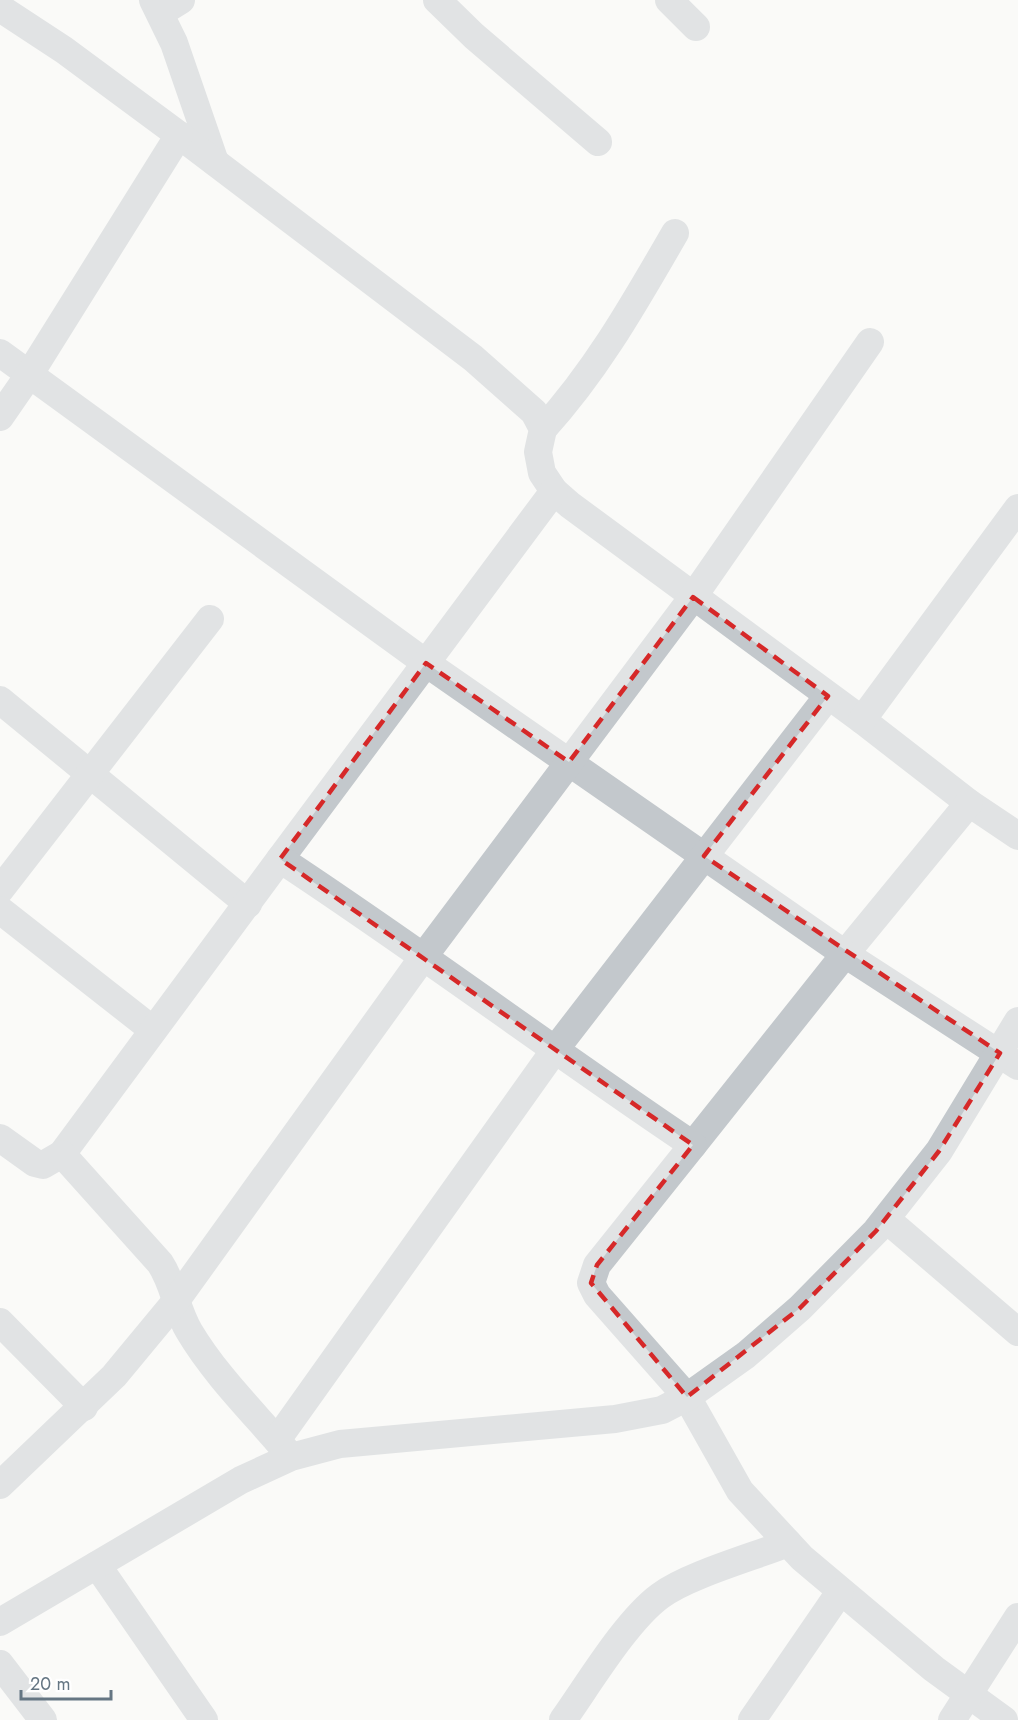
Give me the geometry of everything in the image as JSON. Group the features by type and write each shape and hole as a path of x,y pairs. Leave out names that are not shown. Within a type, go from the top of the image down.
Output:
{"street":[{"path":"437,0 474,36 598,142"},
{"path":"669,0 696,27"},
{"path":"165,4 174,44 214,162"},
{"path":"0,8 64,50 179,135 473,358 534,412 543,429"},
{"path":"0,417 29,375 179,135"},
{"path":"675,233 598,361 568,401 543,429 538,452 542,473 554,491 693,597 862,720 969,803 1018,836"},
{"path":"0,1485 114,1376 176,1301 424,956 693,597 870,342"},
{"path":"0,353 426,663 845,954 1009,1059"},
{"path":"0,1138 35,1163 44,1165 62,1154 554,491"},
{"path":"862,720 1018,508"},
{"path":"0,890 210,619"},
{"path":"0,1622 241,1480 284,1448 554,1051 828,696"},
{"path":"0,700 87,775 248,904"},
{"path":"969,803 845,954 597,1265 591,1283 604,1303 687,1397 740,1491 788,1543 840,1592 969,1695 1004,1720"},
{"path":"280,859 424,956 554,1051 693,1145"},
{"path":"0,910 153,1030"},
{"path":"284,1448 615,1419 662,1410 687,1397 746,1355 800,1308 886,1219 1009,1059 1018,1021"},
{"path":"62,1154 160,1263 169,1276 176,1301 200,1348 284,1448"},
{"path":"886,1219 1018,1332"},
{"path":"0,1322 84,1407"},
{"path":"563,1720 632,1624 660,1596 679,1585 788,1543"},
{"path":"97,1565 204,1720"},
{"path":"752,1720 840,1592"},
{"path":"952,1720 1018,1617"},
{"path":"0,1665 43,1720"}],"highlighted area":[{"path":"693,597 828,696 704,856 1000,1053 939,1151 876,1231 800,1308 687,1397 591,1283 597,1265 693,1145 280,859 426,663 569,762"}]}
